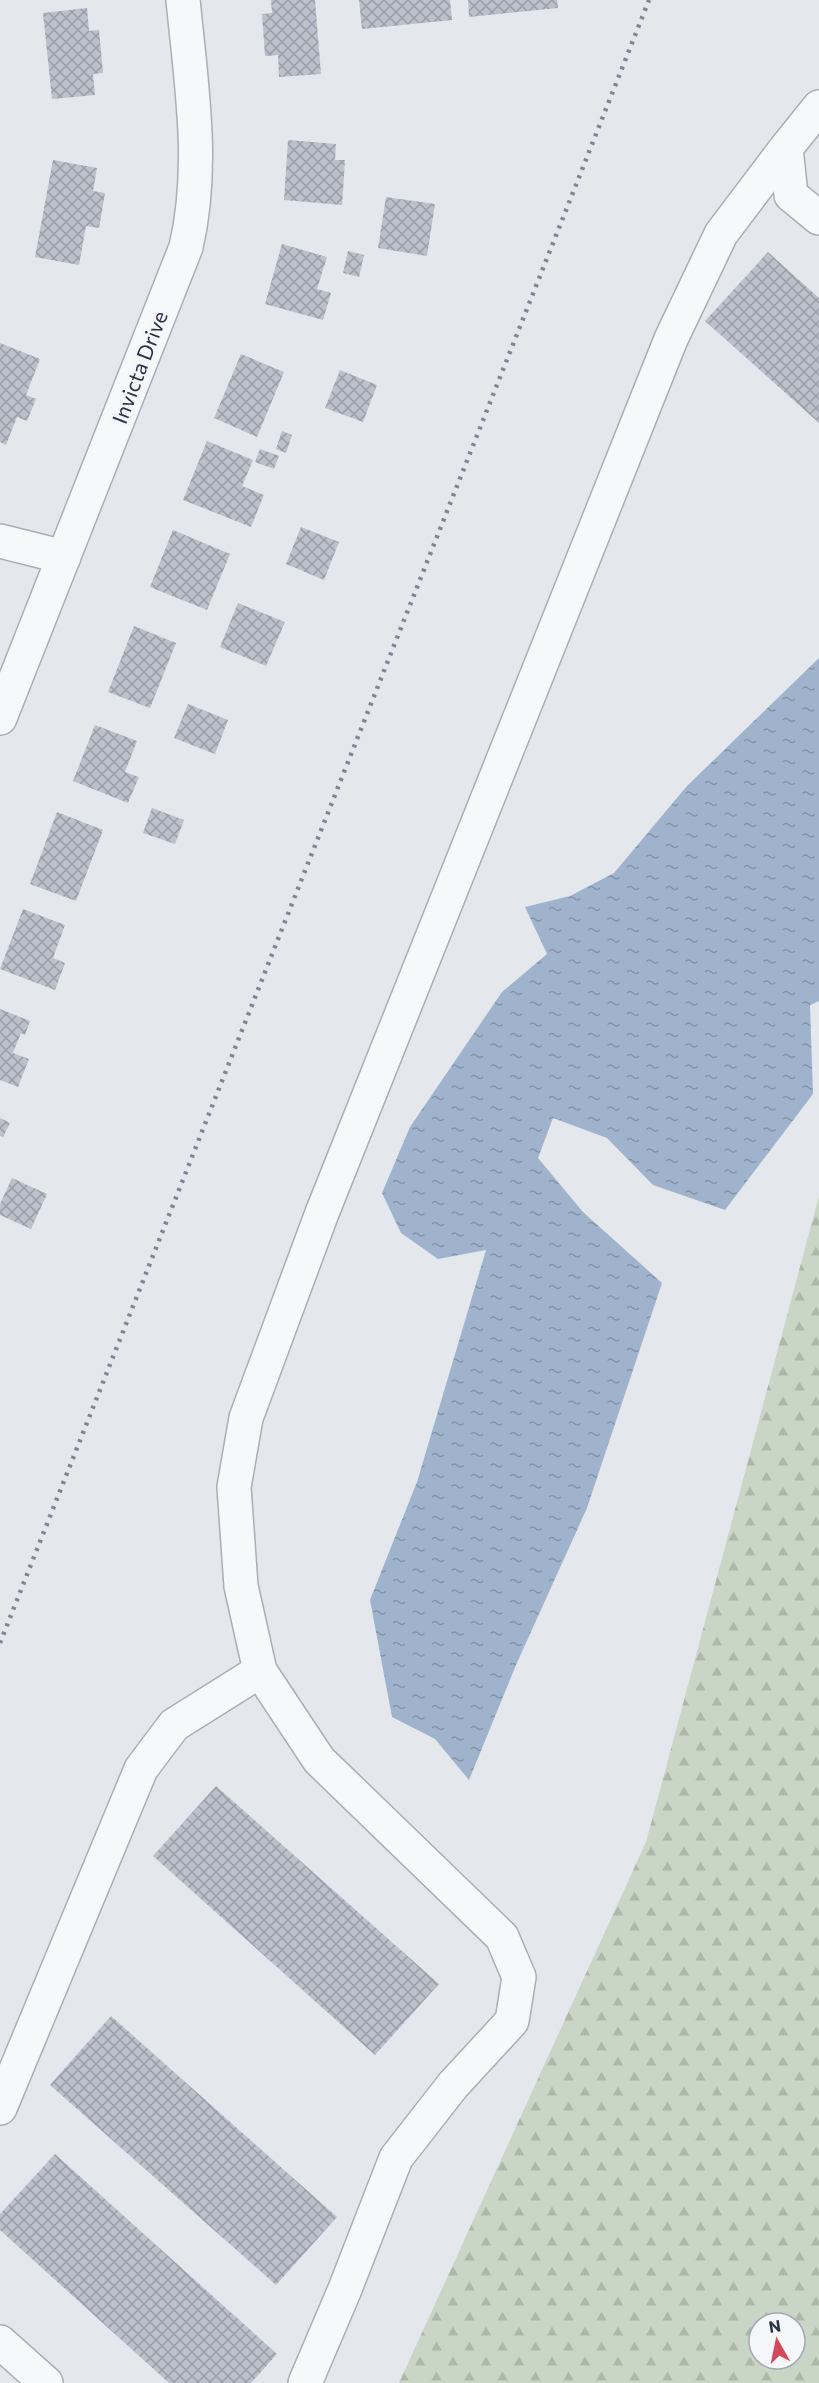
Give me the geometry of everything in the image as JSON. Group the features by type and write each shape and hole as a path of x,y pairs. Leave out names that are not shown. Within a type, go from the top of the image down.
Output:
{"street":[{"name":"Invicta Drive","path":"0,718 186,247 193,219 197,165 183,0"},
{"path":"305,2383 345,2289 396,2158 453,2085 512,2021 519,1977 502,1937 319,1760 260,1671 241,1586 234,1487 246,1418 322,1214 671,339 721,234 819,107"},
{"path":"786,148 791,195 819,218"},
{"path":"0,541 64,557"},
{"path":"0,2108 141,1769 174,1725 260,1671"},
{"path":"0,2342 46,2383"}],"green space":[{"path":"819,1196 819,2383 399,2383 646,1842"}],"water":[{"path":"819,658 819,1001 810,1005 813,1094 725,1210 653,1185 607,1138 553,1118 538,1158 583,1212 662,1283 587,1508 516,1665 469,1780 435,1739 392,1717 370,1600 417,1482 486,1250 438,1259 401,1233 382,1193 410,1127 502,992 547,954 525,907 570,896 614,873 687,786"}],"building":[{"path":"271,0 315,0 321,74 279,77 278,55 265,56 262,14 272,13"},
{"path":"359,0 450,0 452,20 362,29"},
{"path":"468,0 557,0 558,8 469,17"},
{"path":"87,8 89,31 99,30 103,73 93,74 95,95 52,99 43,13"},
{"path":"288,140 336,144 335,160 345,160 342,205 284,200"},
{"path":"53,160 97,168 93,191 105,193 99,228 86,226 79,265 35,257"},
{"path":"386,197 435,204 427,256 378,248"},
{"path":"282,244 327,257 317,289 331,293 323,320 265,304"},
{"path":"348,251 364,255 359,277 343,273"},
{"path":"768,252 819,298 819,423 705,321"},
{"path":"0,343 40,359 26,395 36,399 27,421 17,417 6,445 0,442"},
{"path":"241,354 284,372 257,437 214,418"},
{"path":"340,370 377,385 363,422 325,408"},
{"path":"282,431 292,435 286,453 276,449"},
{"path":"207,441 253,460 242,486 264,495 251,527 183,500"},
{"path":"260,449 279,456 274,469 255,462"},
{"path":"301,527 339,542 324,580 286,564"},
{"path":"173,530 230,554 207,610 150,587"},
{"path":"238,603 285,622 266,666 220,647"},
{"path":"134,626 176,643 150,708 108,692"},
{"path":"188,704 228,720 215,754 174,738"},
{"path":"95,725 137,741 125,772 139,777 128,803 73,781"},
{"path":"152,808 184,820 175,844 143,833"},
{"path":"57,812 103,830 76,901 30,884"},
{"path":"23,909 65,925 53,958 65,963 55,990 0,969"},
{"path":"0,1009 30,1021 25,1035 21,1033 13,1053 29,1059 18,1087 0,1080"},
{"path":"0,1118 10,1123 3,1137 0,1136"},
{"path":"12,1178 47,1194 31,1229 0,1215 0,1204"},
{"path":"216,1786 439,1984 375,2055 153,1856"},
{"path":"111,2016 337,2217 276,2285 50,2085"},
{"path":"55,2154 277,2354 251,2383 169,2383 0,2230 0,2214"}],"railway":[{"path":"0,1643 649,0"}]}
